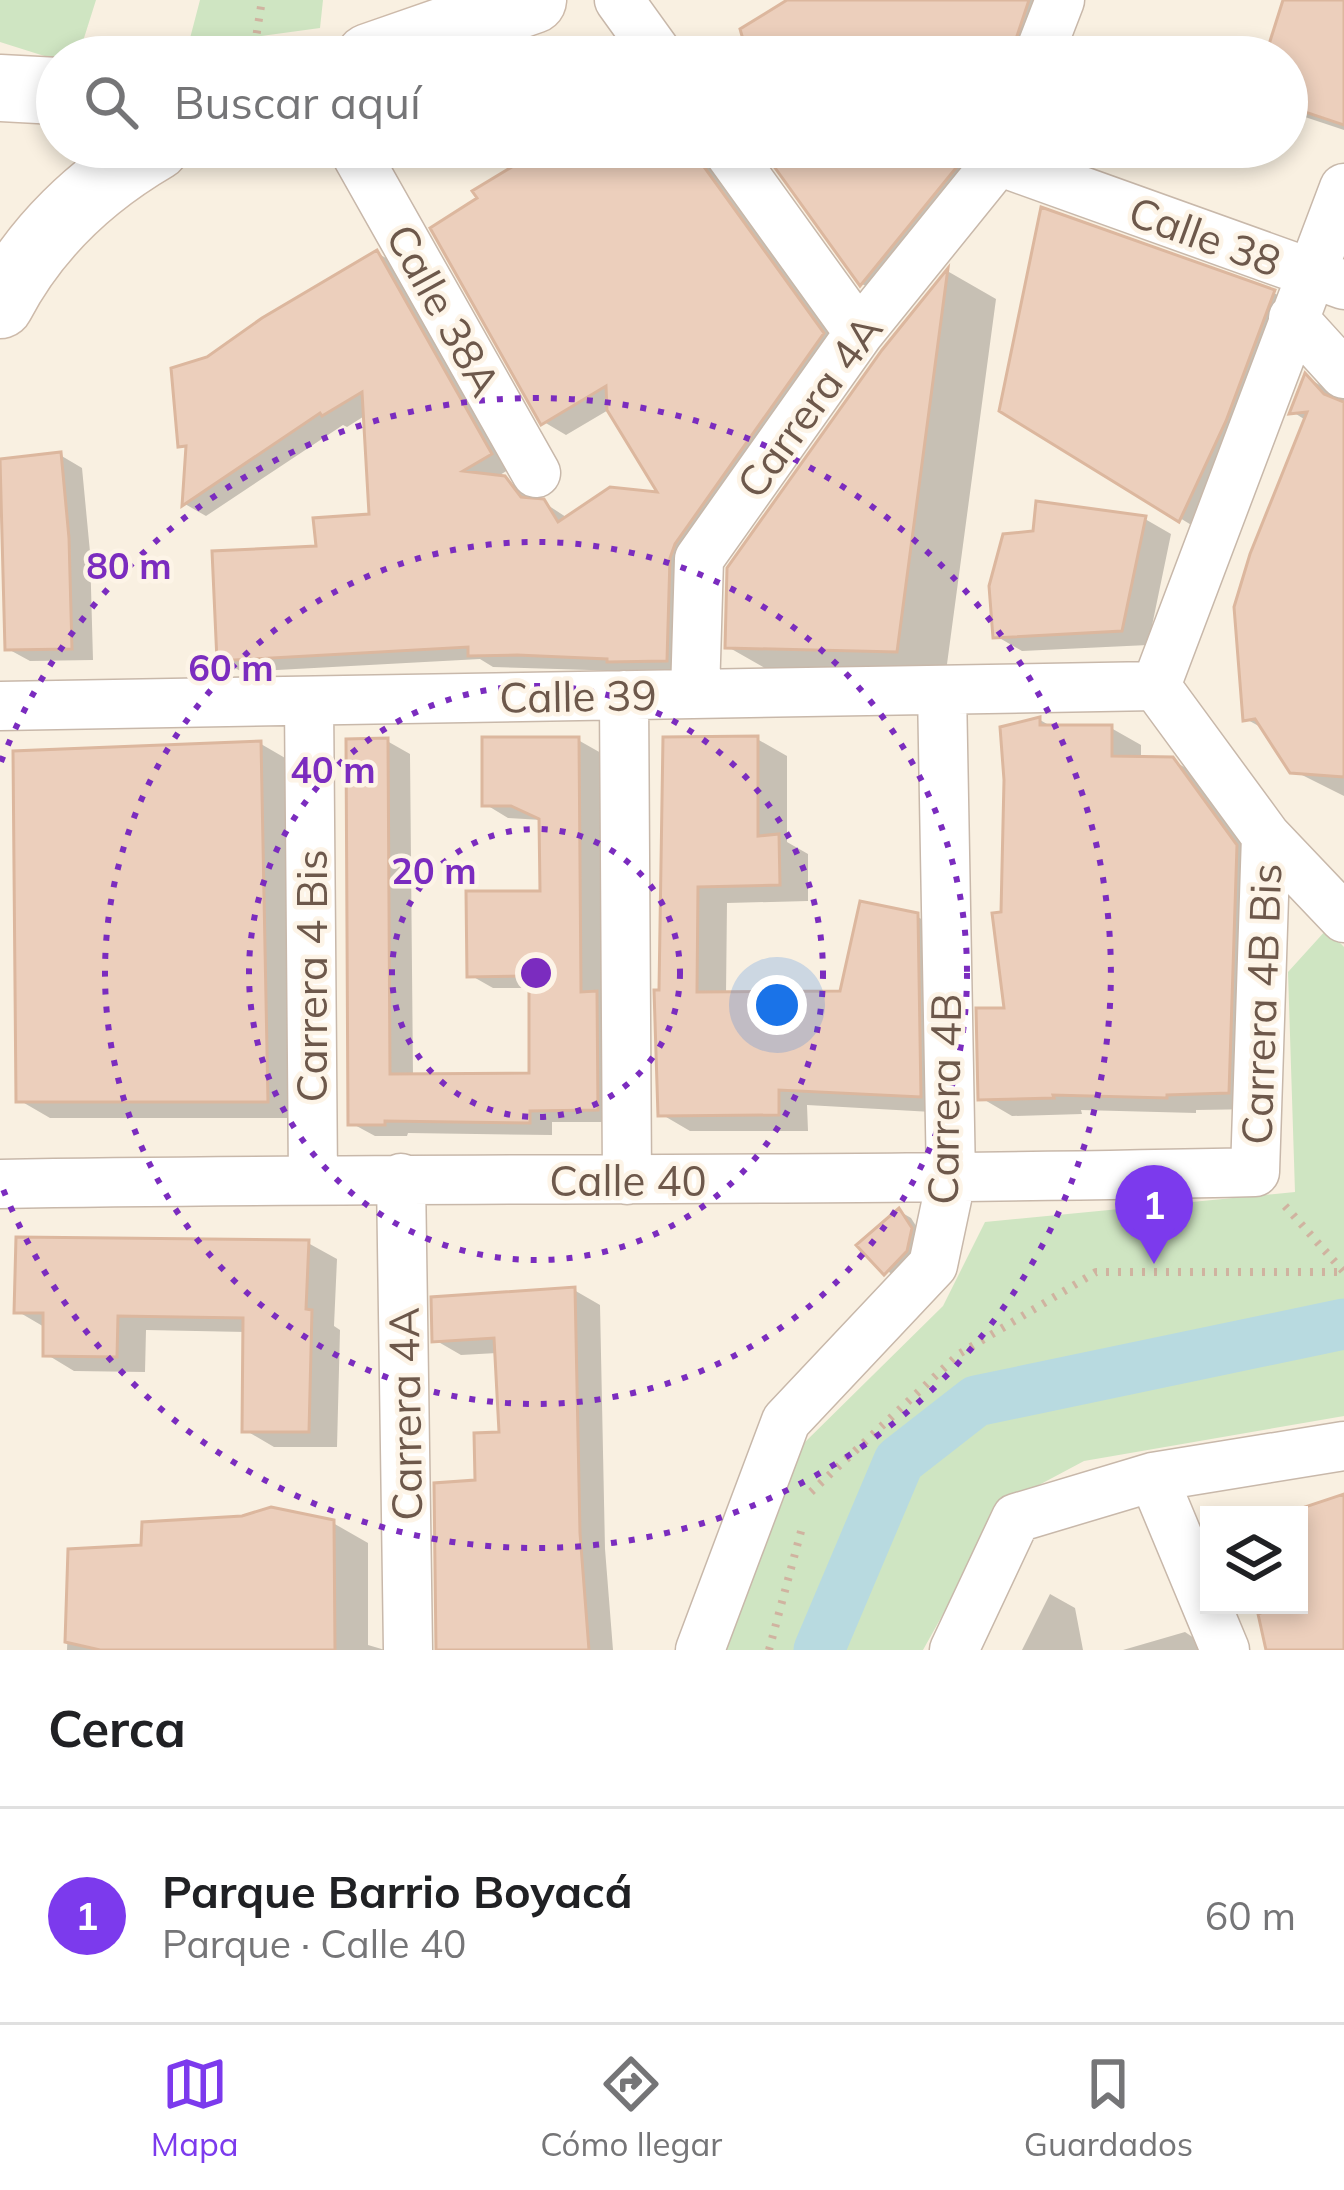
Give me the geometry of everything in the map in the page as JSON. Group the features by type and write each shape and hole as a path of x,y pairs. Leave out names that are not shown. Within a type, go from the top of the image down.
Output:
{"main road":[{"path":"429,36 533,0"},
{"path":"0,88 36,91"},
{"path":"0,305 36,249 119,168"}],"street":[{"path":"619,0 645,36"},
{"path":"1046,36 1060,0"},
{"name":"Calle 38A","path":"364,168 536,473"},
{"path":"740,168 860,333"},
{"name":"Carrera 4A","path":"695,694 699,559 860,333 990,168"},
{"name":"Calle 38","path":"1033,168 1316,292"},
{"path":"1344,188 1316,292 1156,686 1266,836 1344,918"},
{"path":"1316,292 1344,374"},
{"name":"Calle 39","path":"0,706 1156,686"},
{"name":"Carrera 4B","path":"700,1650 786,1421 933,1264 951,1180 942,690"},
{"path":"624,695 627,1180"},
{"name":"Carrera 4 Bis","path":"309,701 313,1178"},
{"name":"Carrera 4B Bis","path":"1255,1172 1266,836"},
{"name":"Calle 40","path":"0,1184 313,1178 951,1180 1255,1172"},
{"name":"Carrera 4A","path":"401,1178 408,1650"},
{"path":"954,1650 1016,1518 1153,1478 1344,1446"},
{"path":"1153,1478 1225,1650"}],"path":[{"path":"256,36 262,0"},
{"path":"1255,1172 1344,1272"},
{"path":"769,1650 811,1492 959,1354 1096,1272 1344,1272"}],"green space":[{"path":"0,0 96,0 85,36 36,36 36,53 0,42"},
{"path":"200,0 323,0 320,28 261,36 191,36"},
{"path":"1327,929 1344,947 1344,1416 1084,1461 1005,1503 923,1650 722,1650 803,1444 943,1306 985,1222 1295,1192 1288,972"}],"building":[{"path":"787,0 1029,0 1017,36 742,36 740,29"},
{"path":"1283,0 1344,0 1344,125 1308,113 1308,36 1272,36"},
{"path":"510,168 705,168 824,333 675,544 670,558 667,661 468,656 468,647 217,661 212,551 316,546 313,518 369,514 362,392 320,413 182,506 186,446 178,447 171,368 207,357 262,318 377,250 492,454 463,471 505,476 521,497 544,499 558,522 610,487 657,492 607,410 606,386 541,425 430,228 477,198 472,191"},
{"path":"775,168 956,168 860,286"},
{"path":"1041,207 1275,290 1226,421 1179,522 999,411"},
{"path":"948,268 897,652 725,648 727,568 882,350"},
{"path":"1305,373 1324,394 1344,402 1344,777 1290,773 1255,719 1243,721 1234,607 1307,412 1289,414"},
{"path":"61,452 72,649 5,650 0,459"},
{"path":"1036,501 1146,516 1122,631 993,638 989,586 1003,534 1033,531"},
{"path":"1040,717 1040,725 1112,725 1112,756 1173,757 1237,845 1229,1093 978,1100 976,1008 1004,1008 992,913 1001,912 1004,780 1000,727"},
{"path":"758,736 758,836 779,834 780,885 698,887 697,992 840,991 860,901 918,913 921,1097 779,1090 779,1115 658,1116 654,990 659,990 663,737"},
{"path":"482,737 579,737 581,992 597,991 598,1110 530,1111 530,1123 348,1125 346,739 388,738 390,1074 529,1073 529,976 467,977 466,891 540,891 539,819 511,806 482,806"},
{"path":"261,741 268,1102 16,1102 13,751"},
{"path":"899,1208 912,1228 907,1251 884,1275 856,1245"},
{"path":"16,1237 309,1240 309,1432 242,1432 243,1318 118,1316 117,1357 43,1356 43,1313 14,1313"},
{"path":"575,1287 580,1533 589,1650 436,1650 434,1483 475,1480 474,1433 499,1432 494,1338 432,1342 431,1297"},
{"path":"1344,1494 1344,1650 1266,1650 1258,1614 1308,1614 1308,1506"},
{"path":"271,1507 334,1520 335,1650 100,1650 65,1642 68,1549 141,1545 142,1522 242,1516"}],"waterway":[{"path":"819,1650 899,1461 976,1401 1344,1324"}],"place":[{"name":"Parque Barrio Boyacá","path":"1154,1264"}]}
